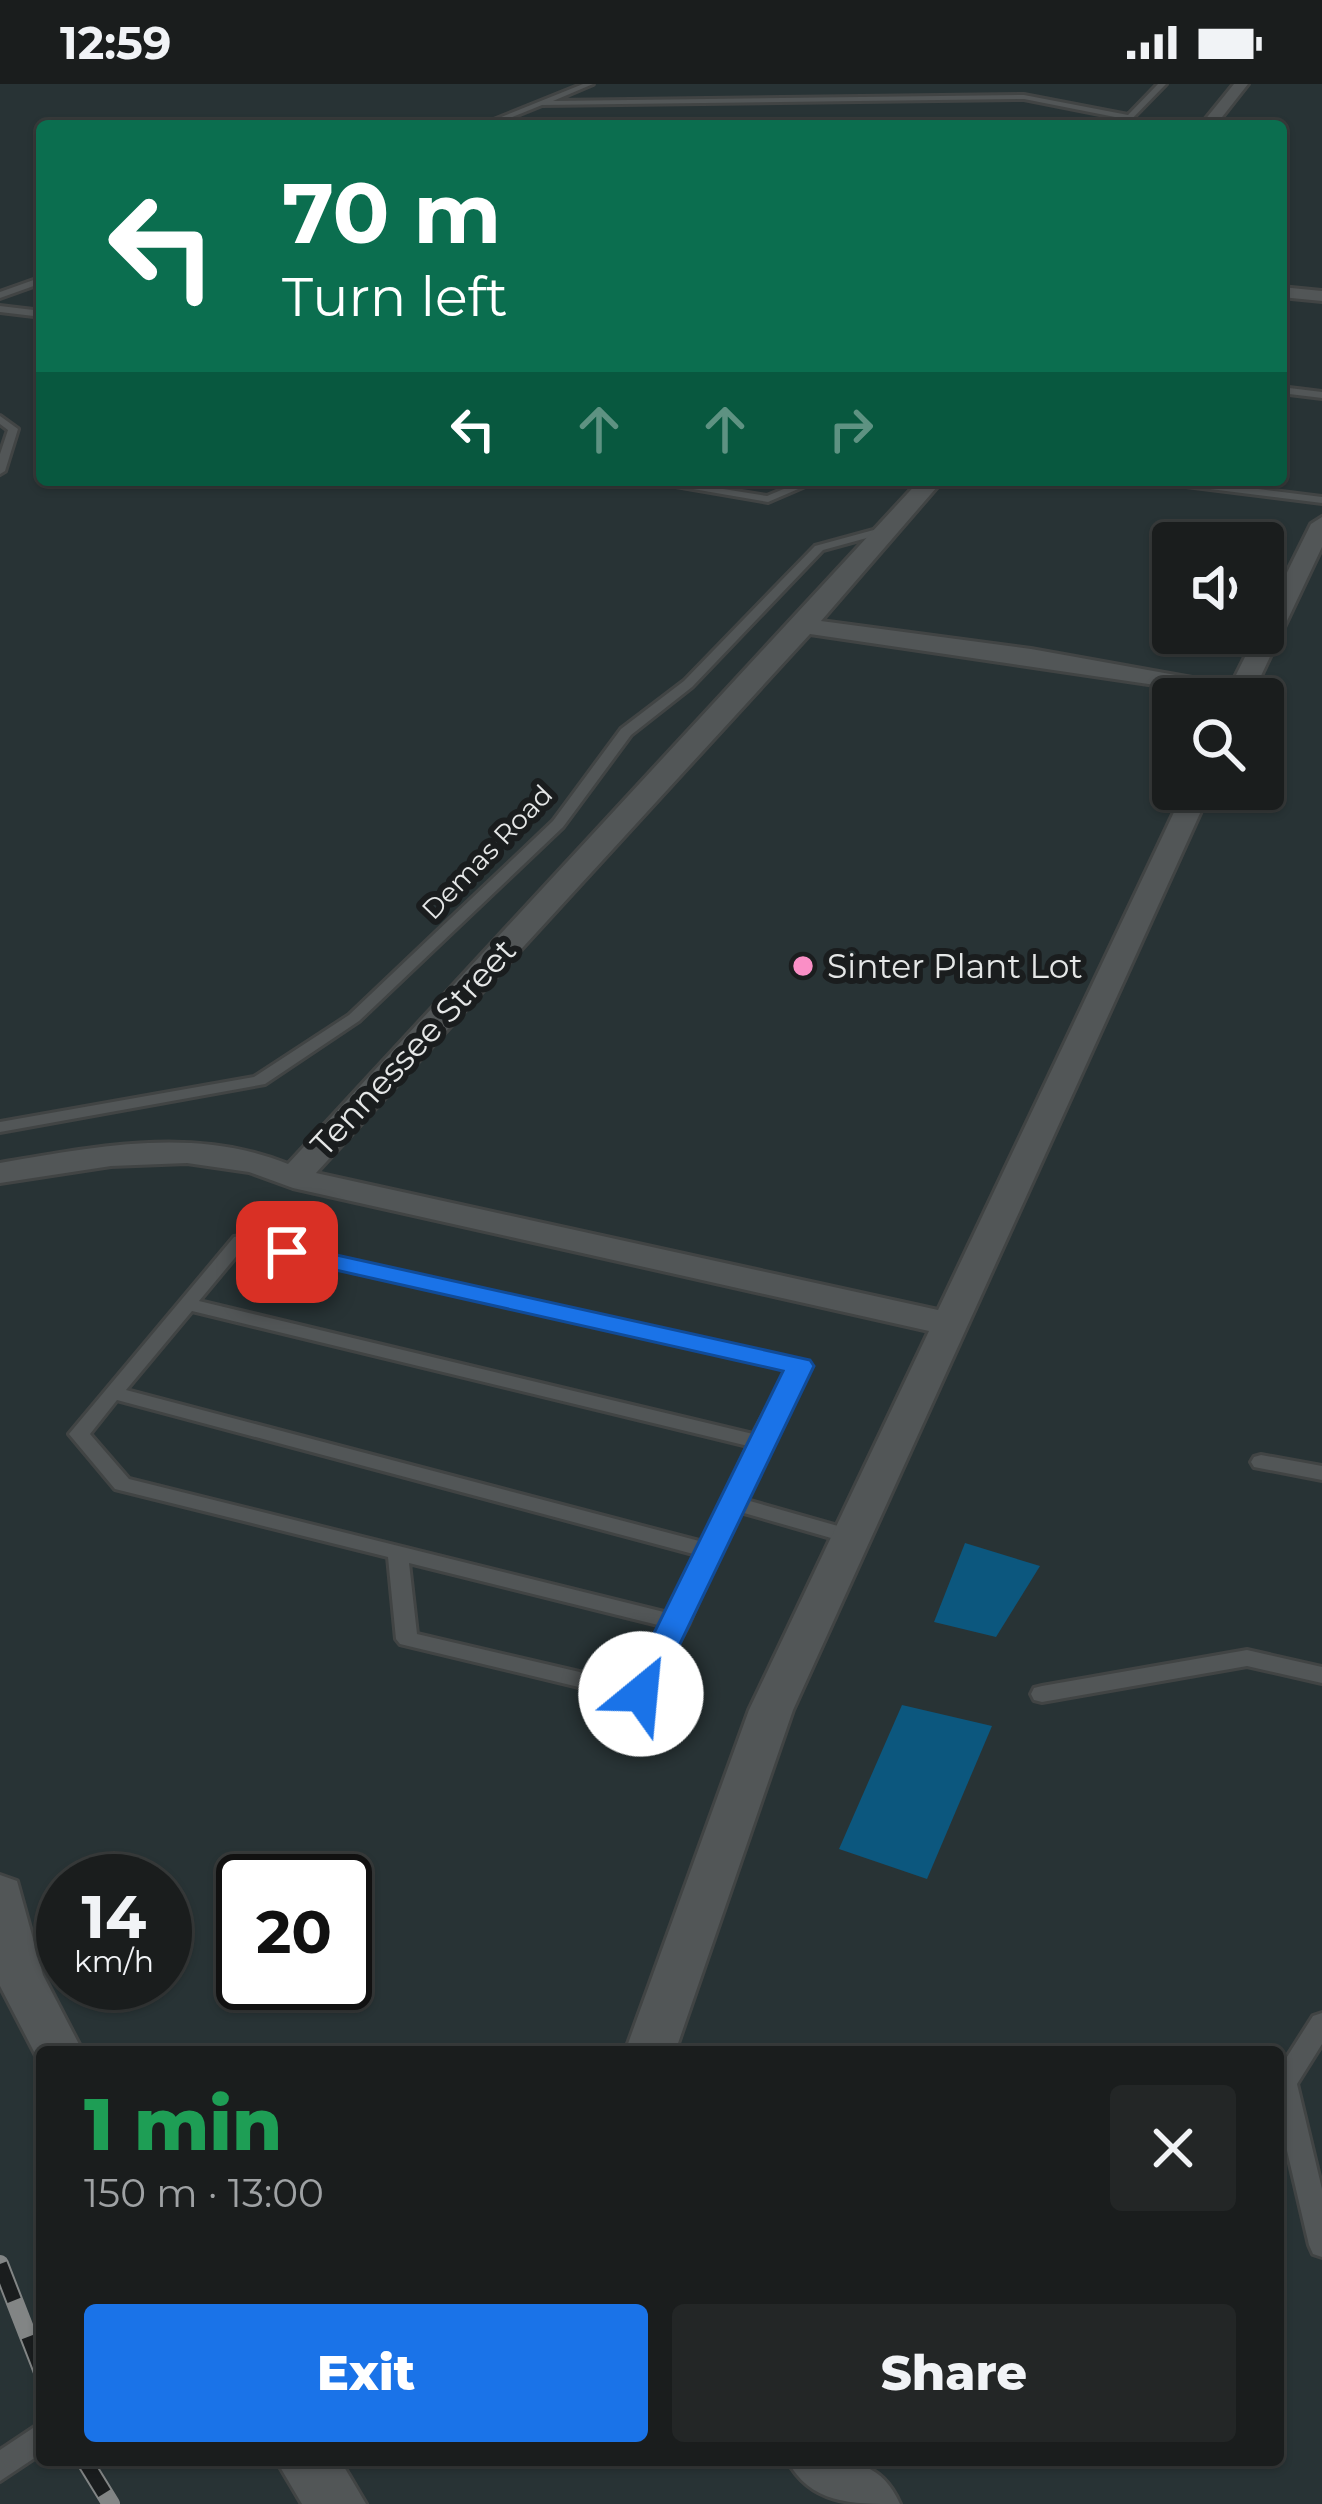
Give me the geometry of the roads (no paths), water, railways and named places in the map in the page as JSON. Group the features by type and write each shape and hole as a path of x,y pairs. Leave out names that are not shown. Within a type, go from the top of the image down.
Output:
{"street":[{"path":"1212,120 1241,84"},
{"path":"1288,297 1322,296"},
{"path":"892,528 927,486"},
{"path":"1247,678 1322,524"},
{"name":"Tennessee Street","path":"293,1178 892,528"},
{"path":"804,626 1031,656 1152,680"},
{"path":"652,2046 770,1710 1188,810"},
{"path":"0,1173 118,1154 258,1160 293,1178"},
{"name":"Tennessee Street","path":"293,1178 950,1324"},
{"path":"0,1894 19,1976 55,2046"},
{"path":"309,2466 337,2504"},
{"path":"824,2466 871,2504"}],"lane":[{"path":"499,120 589,84"},
{"path":"540,103 1024,97 1131,118 1162,84"},
{"path":"0,295 36,282"},
{"path":"0,308 36,313"},
{"path":"1287,391 1322,394"},
{"path":"0,419 13,429 0,471"},
{"path":"685,486 768,499 799,486"},
{"path":"1210,486 1322,500"},
{"name":"Demas Road","path":"0,1126 259,1081 354,1018 558,824 626,732 688,684 819,548 892,528"},
{"path":"397,1551 407,1639 641,1694 679,1623 759,1442 800,1366 240,1241 79,1434 122,1484 397,1551 679,1623"},
{"path":"188,1304 759,1442"},
{"path":"112,1393 710,1551"},
{"path":"1261,1462 1322,1473"},
{"path":"730,1502 852,1537"},
{"path":"1042,1694 1247,1658 1322,1675"},
{"path":"1322,2023 1284,2083 1322,2245"},
{"path":"0,2467 36,2440"}],"railway":[{"path":"0,2264 36,2357"},
{"path":"88,2466 111,2504"}],"place":[{"name":"Sinter Plant Lot","path":"803,966"}]}
